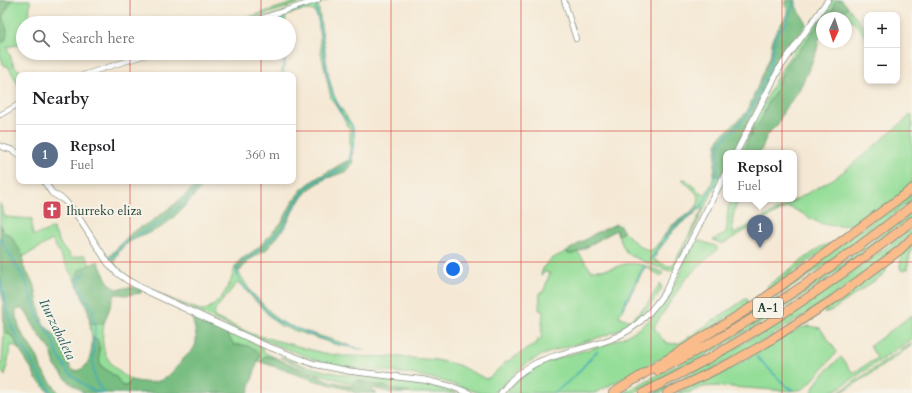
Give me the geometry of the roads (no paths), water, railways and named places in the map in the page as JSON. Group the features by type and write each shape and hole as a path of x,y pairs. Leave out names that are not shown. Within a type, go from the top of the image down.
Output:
{"highway":[{"path":"613,393 755,305 912,189"},
{"name":"A-1","path":"613,393 647,377 744,324 838,262 912,206"},
{"name":"A-1","path":"643,393 702,362 806,299 912,221"},
{"path":"667,393 716,370 766,343 834,299 889,258 912,238"}],"street":[{"path":"268,16 318,0"},
{"path":"564,0 576,39"},
{"path":"738,150 779,69 828,0"},
{"path":"92,72 130,60"},
{"path":"0,115 16,106"},
{"path":"0,146 16,152"},
{"path":"500,393 513,379 539,361 554,355 615,337 630,329 643,319 656,305 665,292 723,178"},
{"path":"46,184 52,193 64,200 75,212 108,264 127,280 149,292 264,345 314,364 350,371 424,380 453,387 468,393"}],"waterway":[{"path":"650,260 670,232 680,222 698,210 703,204 714,184 718,172 719,147 721,142 747,116 753,106 770,67 776,34 786,24 795,0"},
{"path":"315,3 325,64 331,89 342,115 353,128 354,141 351,156 348,163 343,168 313,183 306,189 296,202 283,227 262,248 243,262 238,268 237,275 240,282 275,320 334,343 362,350"},
{"path":"283,16 285,13 315,4"},
{"path":"283,72 285,60"},
{"path":"106,257 110,259 126,241 158,224 178,208 202,184"},
{"name":"Iturzabaleta","path":"0,238 26,282 38,317 52,338 59,357 68,372 88,388 102,393"},
{"path":"622,308 644,266"},
{"path":"85,272 79,279 79,285 93,311 95,328 93,366 95,380 104,393"},
{"path":"0,278 12,327 39,375 52,393"},
{"path":"554,393 574,377 597,351"},
{"path":"756,356 786,386 793,390"}],"place":[{"name":"Ihurreko eliza","path":"52,210"},
{"name":"Repsol","path":"760,248"}]}
